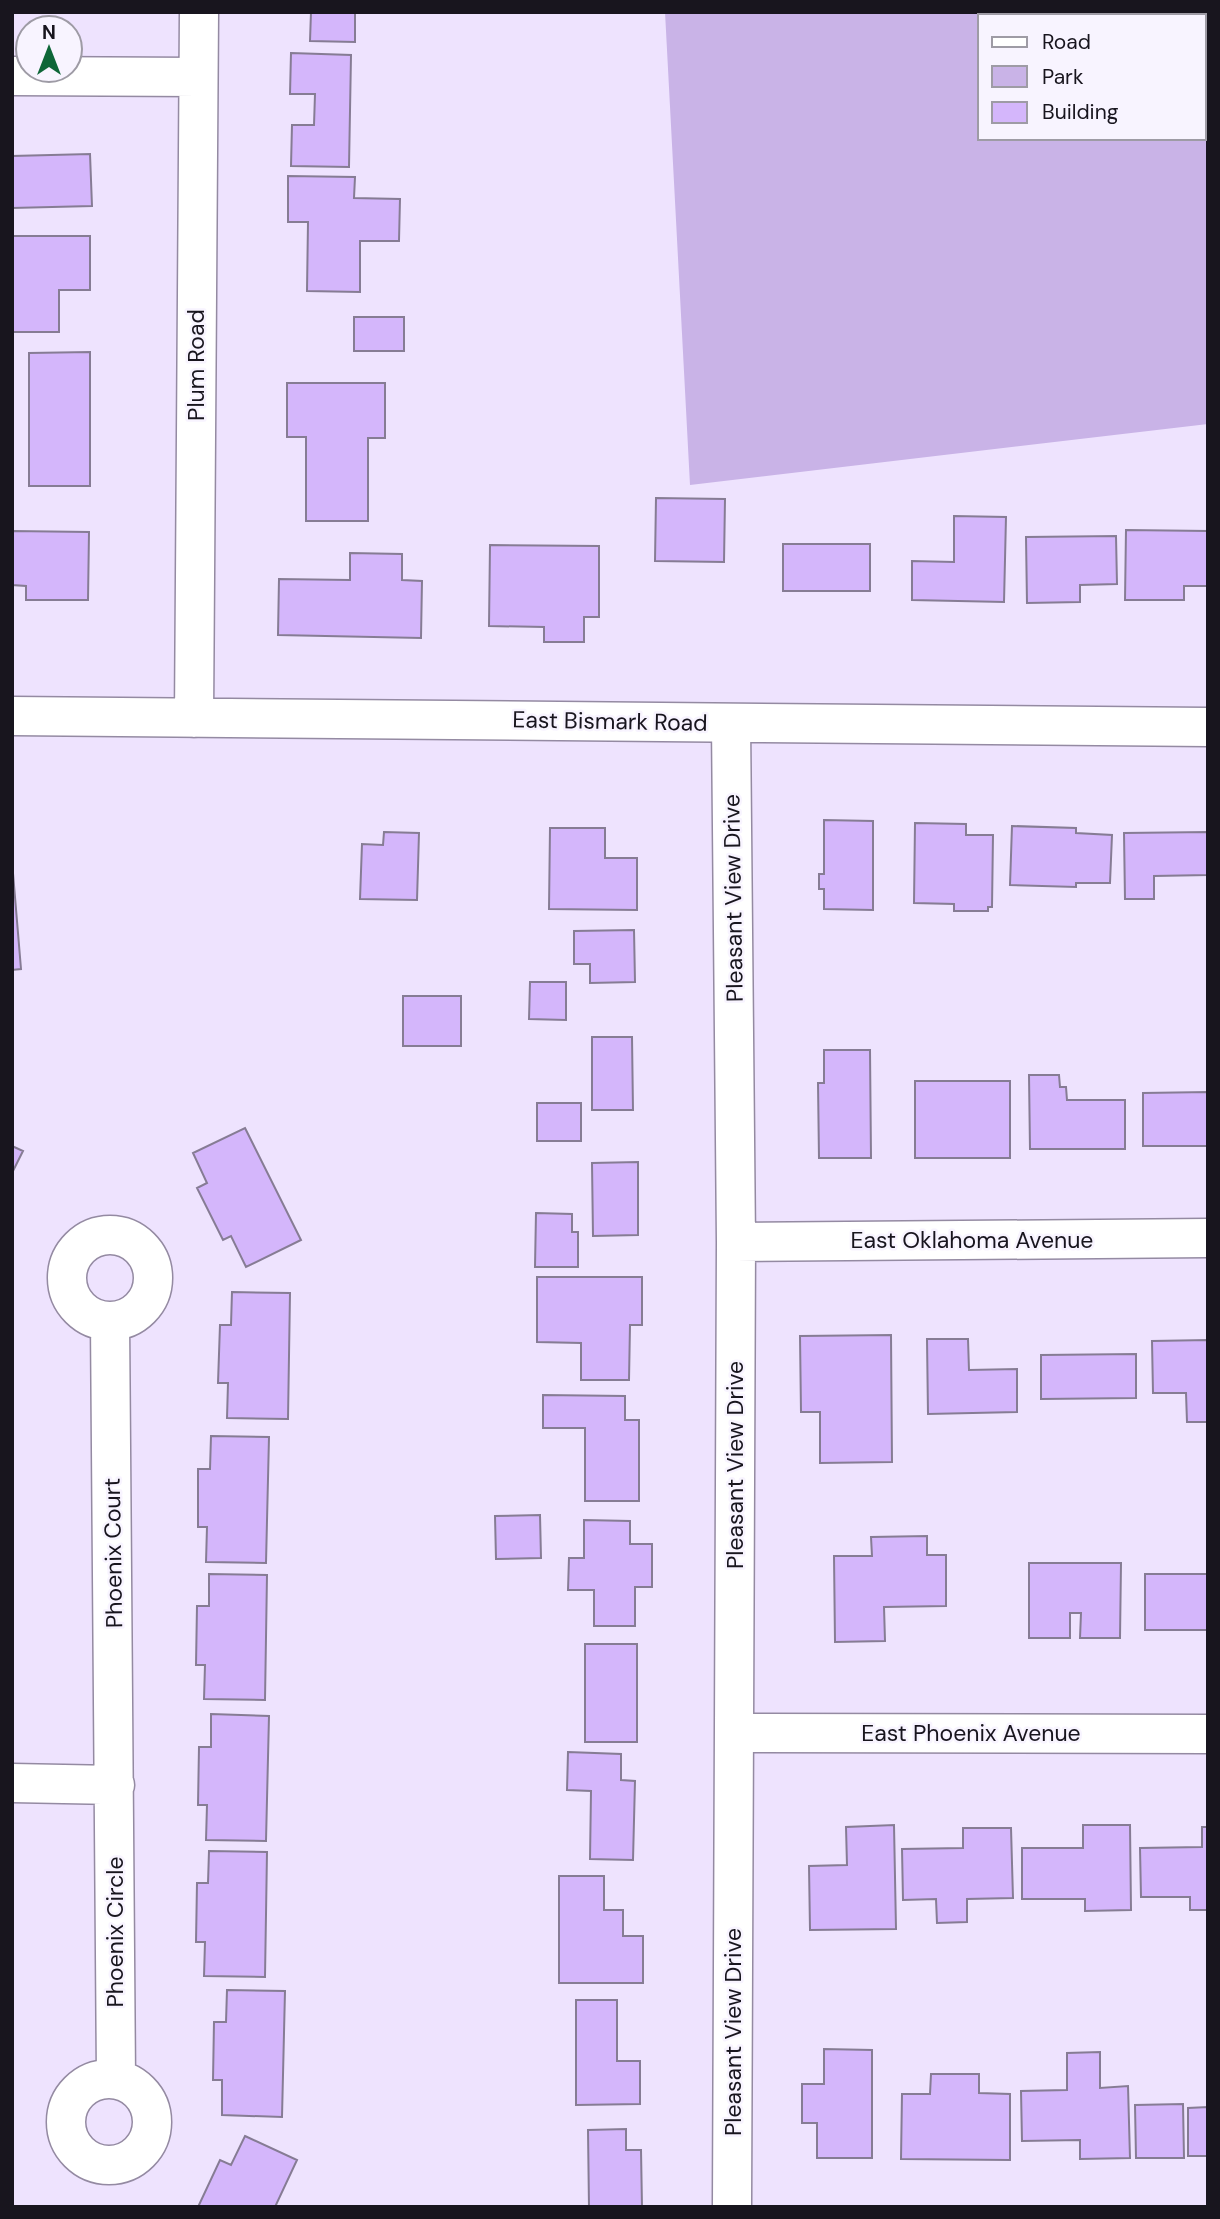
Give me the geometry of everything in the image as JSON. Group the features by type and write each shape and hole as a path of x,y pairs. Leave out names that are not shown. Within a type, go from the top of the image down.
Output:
{"street":[{"name":"Plum Road","path":"194,718 199,12"},
{"path":"12,76 198,76"},
{"name":"East Bismark Road","path":"12,716 1208,727"},
{"name":"Pleasant View Drive","path":"731,723 736,1242 732,2207"},
{"name":"East Oklahoma Avenue","path":"736,1242 1208,1238"},
{"name":"Phoenix Court","path":"110,1321 115,1785"},
{"name":"East Phoenix Avenue","path":"734,1733 1208,1734"},
{"path":"12,1783 115,1785"},
{"name":"Phoenix Circle","path":"115,1785 116,2079"}],"green space":[{"path":"665,12 1206,12 1208,424 690,485"}],"building":[{"path":"311,12 355,12 355,42 310,41"},
{"path":"291,53 351,55 349,167 291,166 292,125 314,125 315,94 290,94"},
{"path":"90,154 92,206 12,208 12,156"},
{"path":"288,176 355,177 354,198 400,199 399,241 360,241 360,292 307,291 308,222 288,222"},
{"path":"12,236 90,236 90,290 59,290 59,332 12,332"},
{"path":"354,317 404,317 404,351 354,351"},
{"path":"90,352 90,486 29,486 29,353"},
{"path":"287,383 385,383 385,438 368,438 368,521 306,521 306,437 287,437"},
{"path":"656,498 725,499 724,562 655,561"},
{"path":"954,516 1006,517 1004,602 912,600 912,561 954,562"},
{"path":"1126,530 1208,531 1208,586 1184,586 1184,600 1125,600"},
{"path":"12,531 89,532 88,600 26,600 26,586 12,585"},
{"path":"1116,536 1117,584 1080,585 1080,602 1027,603 1026,537"},
{"path":"783,544 870,544 870,591 783,591"},
{"path":"490,545 599,546 599,617 584,617 584,642 544,642 544,627 489,626"},
{"path":"350,553 402,554 402,580 422,581 421,638 278,635 279,579 350,580"},
{"path":"824,820 873,821 873,910 824,909 824,889 819,889 819,874 824,874"},
{"path":"915,823 966,824 966,835 993,835 992,907 988,907 988,911 954,911 954,904 914,903"},
{"path":"1012,826 1076,828 1076,833 1112,835 1110,883 1076,883 1076,887 1010,885"},
{"path":"550,828 605,828 605,858 637,858 637,910 549,909"},
{"path":"384,832 419,833 417,900 360,899 362,844 383,845"},
{"path":"1208,832 1208,875 1154,876 1154,899 1125,899 1124,833"},
{"path":"12,861 21,969 12,970"},
{"path":"634,930 635,982 590,983 590,964 574,964 574,931"},
{"path":"530,982 566,982 566,1020 529,1019"},
{"path":"403,996 461,996 461,1046 403,1046"},
{"path":"592,1037 632,1037 633,1110 592,1110"},
{"path":"824,1050 870,1050 871,1158 819,1158 818,1083 824,1083"},
{"path":"1029,1075 1059,1075 1060,1087 1066,1087 1067,1100 1125,1100 1125,1149 1030,1149"},
{"path":"915,1081 1010,1081 1010,1158 915,1158"},
{"path":"1208,1092 1208,1146 1143,1146 1143,1093"},
{"path":"537,1103 581,1103 581,1141 537,1141"},
{"path":"245,1128 301,1240 246,1267 231,1236 223,1240 197,1188 207,1183 193,1153"},
{"path":"12,1146 23,1151 12,1173"},
{"path":"638,1162 638,1235 593,1236 592,1163"},
{"path":"536,1213 572,1214 572,1232 578,1232 578,1267 535,1267"},
{"path":"537,1277 642,1277 642,1325 630,1325 629,1380 581,1380 581,1343 537,1342"},
{"path":"232,1292 290,1293 288,1419 227,1418 228,1383 218,1383 220,1325 231,1325"},
{"path":"891,1335 892,1462 820,1463 820,1412 801,1412 800,1336"},
{"path":"927,1339 968,1339 969,1370 1017,1369 1017,1412 928,1414"},
{"path":"1208,1340 1208,1422 1187,1422 1186,1393 1153,1393 1152,1341"},
{"path":"1136,1354 1136,1398 1041,1399 1041,1355"},
{"path":"543,1395 625,1396 625,1420 639,1420 639,1501 585,1501 585,1428 543,1428"},
{"path":"211,1436 269,1437 266,1563 206,1562 207,1527 198,1527 198,1469 210,1469"},
{"path":"540,1515 541,1558 496,1559 495,1516"},
{"path":"584,1520 630,1521 630,1544 652,1544 652,1587 635,1587 635,1626 594,1626 594,1590 568,1590 569,1558 584,1558"},
{"path":"927,1536 927,1555 946,1555 946,1606 884,1607 885,1641 835,1642 834,1556 872,1556 871,1537"},
{"path":"1029,1563 1121,1563 1120,1638 1080,1638 1081,1613 1070,1613 1070,1638 1029,1638"},
{"path":"209,1574 267,1575 265,1700 204,1699 205,1665 196,1665 197,1606 209,1606"},
{"path":"1145,1574 1208,1574 1208,1630 1145,1630"},
{"path":"585,1644 637,1644 637,1742 585,1742"},
{"path":"211,1714 269,1716 266,1841 206,1840 207,1805 198,1805 199,1747 211,1747"},
{"path":"568,1752 621,1754 621,1780 635,1781 633,1860 590,1859 591,1791 567,1790"},
{"path":"894,1825 896,1929 810,1930 809,1866 847,1865 846,1827"},
{"path":"1083,1825 1130,1825 1131,1910 1085,1911 1085,1899 1022,1899 1022,1848 1083,1848"},
{"path":"1202,1827 1208,1827 1208,1910 1190,1910 1190,1897 1141,1897 1140,1848 1202,1847"},
{"path":"963,1828 1011,1828 1013,1898 967,1899 967,1922 937,1923 936,1899 903,1900 902,1849 963,1848"},
{"path":"209,1851 267,1852 265,1977 204,1976 205,1942 196,1942 197,1883 208,1883"},
{"path":"559,1876 604,1876 604,1910 623,1910 623,1936 643,1936 643,1983 559,1983"},
{"path":"227,1990 285,1991 282,2117 222,2115 222,2080 213,2080 214,2022 226,2022"},
{"path":"576,2000 617,2000 617,2061 640,2061 640,2104 576,2105"},
{"path":"824,2049 872,2050 872,2158 817,2158 817,2123 802,2123 802,2084 824,2084"},
{"path":"1100,2052 1100,2088 1128,2086 1130,2158 1080,2159 1080,2140 1022,2141 1021,2091 1067,2090 1067,2053"},
{"path":"931,2074 979,2074 979,2093 1010,2094 1010,2160 901,2159 902,2094 930,2094"},
{"path":"1183,2104 1184,2158 1136,2158 1135,2105"},
{"path":"1208,2107 1208,2156 1188,2156 1188,2108"},
{"path":"626,2129 626,2150 641,2150 642,2207 589,2207 588,2130"},
{"path":"245,2136 297,2160 275,2207 198,2207 220,2160 231,2165"}]}
